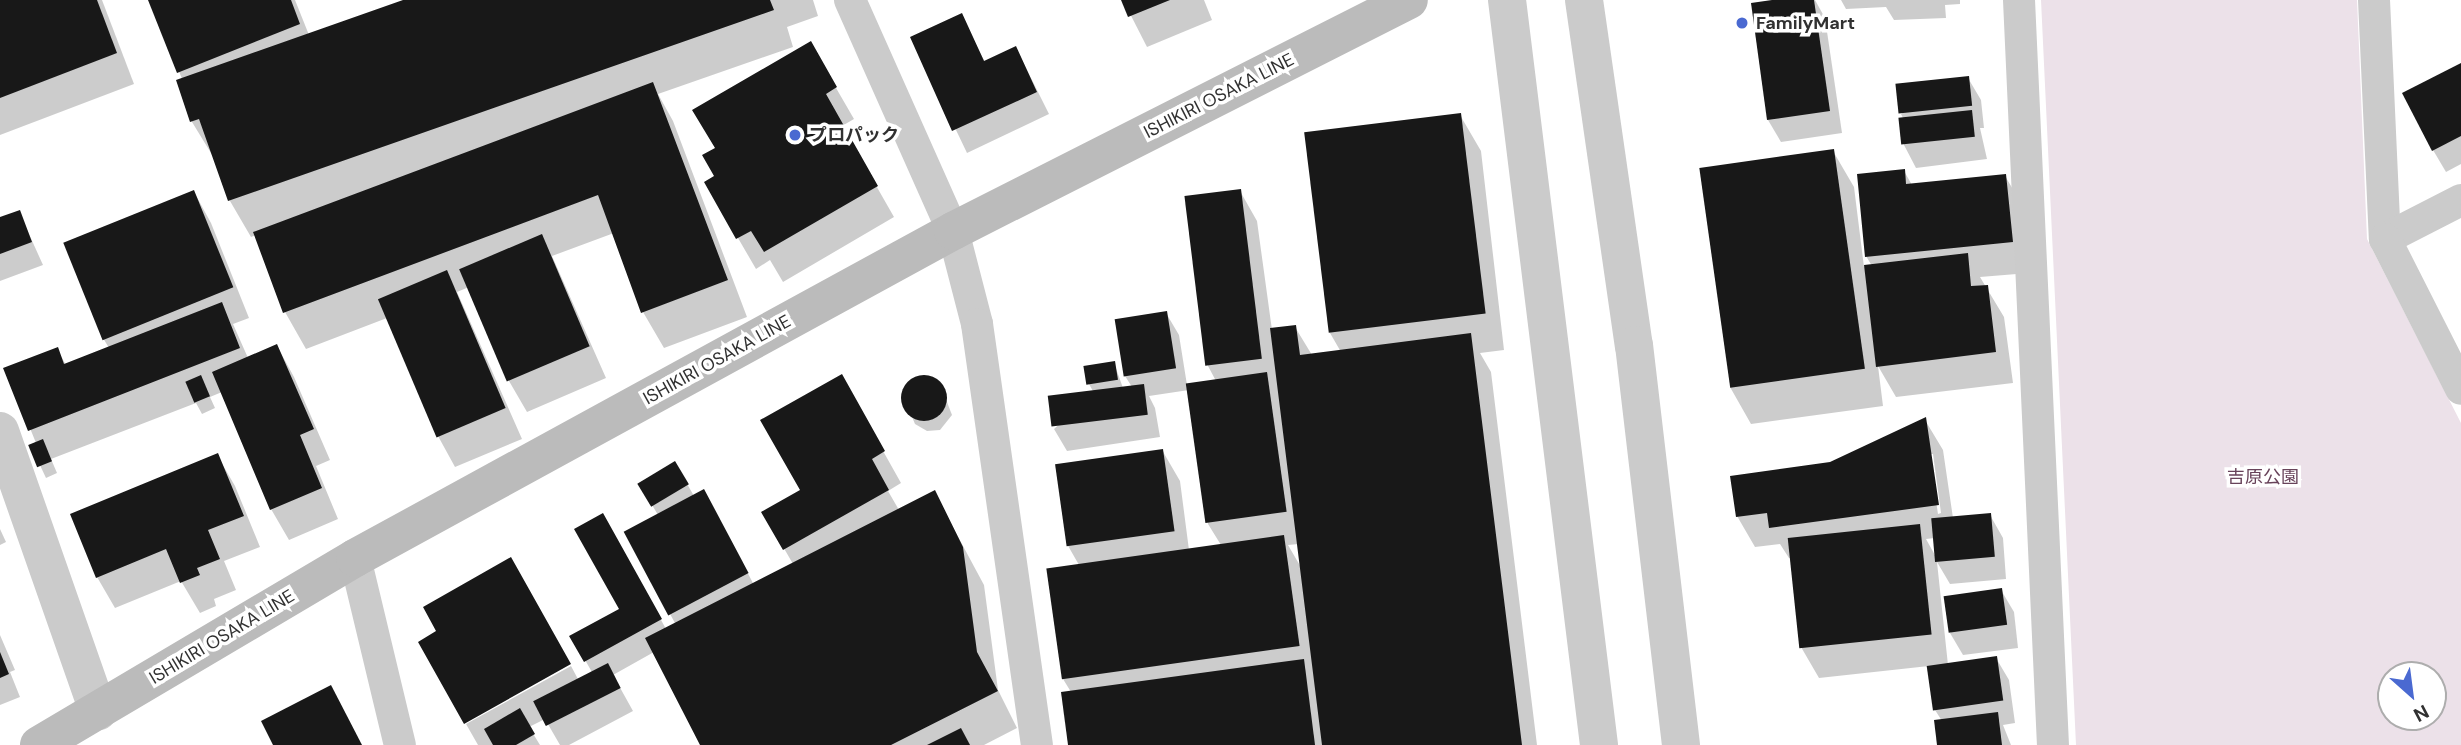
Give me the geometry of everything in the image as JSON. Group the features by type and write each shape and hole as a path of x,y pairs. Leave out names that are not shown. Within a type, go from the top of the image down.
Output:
{"main road":[{"name":"ISHIKIRI OSAKA LINE","path":"39,745 355,558 953,231 1409,0"}],"street":[{"path":"850,0 953,231 977,324 1037,745"},
{"path":"1507,0 1600,745"},
{"path":"1584,0 1634,345 1681,745"},
{"path":"2019,0 2053,745"},
{"path":"2374,0 2385,239 2461,388"},
{"path":"2385,239 2461,200"},
{"path":"0,431 98,710"},
{"path":"355,558 401,745"}],"green space":[{"name":"吉原公園","path":"2041,0 2357,0 2367,239 2461,423 2461,745 2076,745"}],"building":[{"path":"0,0 97,0 117,53 0,98"},
{"path":"148,0 291,0 300,24 177,73"},
{"path":"403,0 770,0 774,10 228,201 199,119 190,122 176,80"},
{"path":"1121,0 1170,0 1128,17"},
{"path":"1814,0 1830,111 1767,120 1751,3"},
{"path":"962,13 984,61 1016,46 1037,92 952,131 910,37"},
{"path":"811,41 837,87 826,94 878,186 764,252 751,231 736,239 704,182 714,176 702,155 715,148 692,110"},
{"path":"2461,63 2461,136 2432,151 2402,93"},
{"path":"1969,76 1972,106 1899,114 1895,84"},
{"path":"653,82 728,280 641,313 598,195 283,313 253,232"},
{"path":"1972,110 1975,137 1901,145 1898,118"},
{"path":"1461,113 1486,313 1329,333 1304,132"},
{"path":"1834,149 1865,369 1730,388 1699,168"},
{"path":"1905,169 1906,184 2006,174 2013,242 1865,257 1857,174"},
{"path":"1241,189 1262,359 1205,366 1184,196"},
{"path":"194,190 233,287 103,340 63,243"},
{"path":"20,210 32,242 0,254 0,217"},
{"path":"542,234 590,346 507,381 459,269"},
{"path":"1968,253 1971,286 1988,285 1996,352 1876,367 1864,265"},
{"path":"447,270 506,408 437,437 378,299"},
{"path":"222,302 240,348 28,431 3,368 58,347 64,364"},
{"path":"1167,311 1176,368 1124,377 1115,319"},
{"path":"1296,325 1300,355 1471,333 1522,745 1322,745 1270,328"},
{"path":"277,344 314,429 300,435 322,488 270,510 212,372"},
{"path":"1115,361 1118,380 1086,385 1083,366"},
{"path":"1267,372 1287,512 1205,523 1186,383"},
{"path":"842,374 885,451 872,459 889,490 783,550 761,512 800,490 760,420"},
{"path":"201,375 210,396 194,403 185,382"},
{"path":"924,375 940,382 947,398 940,414 924,421 908,414 901,398 908,382"},
{"path":"1144,384 1148,415 1052,427 1048,396"},
{"path":"1926,417 1939,505 1769,528 1767,513 1736,517 1730,476 1830,462"},
{"path":"43,439 52,461 37,467 28,445"},
{"path":"1163,449 1175,531 1067,546 1055,464"},
{"path":"218,453 244,516 208,530 220,559 197,568 200,575 180,583 166,549 96,578 70,514"},
{"path":"675,461 689,484 651,507 637,484"},
{"path":"704,489 749,573 668,616 624,532"},
{"path":"935,490 963,547 977,652 998,691 891,745 700,745 645,638"},
{"path":"603,513 662,619 584,662 569,636 619,609 574,529"},
{"path":"1991,513 1995,557 1935,562 1931,518"},
{"path":"1920,524 1932,634 1799,648 1788,538"},
{"path":"1284,535 1300,646 1062,679 1046,568"},
{"path":"511,557 571,664 464,724 418,642 436,631 423,607"},
{"path":"2002,588 2007,625 1949,633 1944,596"},
{"path":"0,652 9,674 0,678"},
{"path":"1997,656 2003,701 1933,710 1927,666"},
{"path":"1304,659 1315,745 1068,745 1061,692"},
{"path":"608,663 621,688 546,726 533,701"},
{"path":"331,685 362,745 273,745 261,721"},
{"path":"520,708 535,734 516,745 493,745 484,729"},
{"path":"1998,712 2002,745 1937,745 1934,720"},
{"path":"961,728 970,745 927,745"}],"place":[{"name":"FamilyMart","path":"1742,23"},
{"name":"プロパック","path":"795,135"}]}
